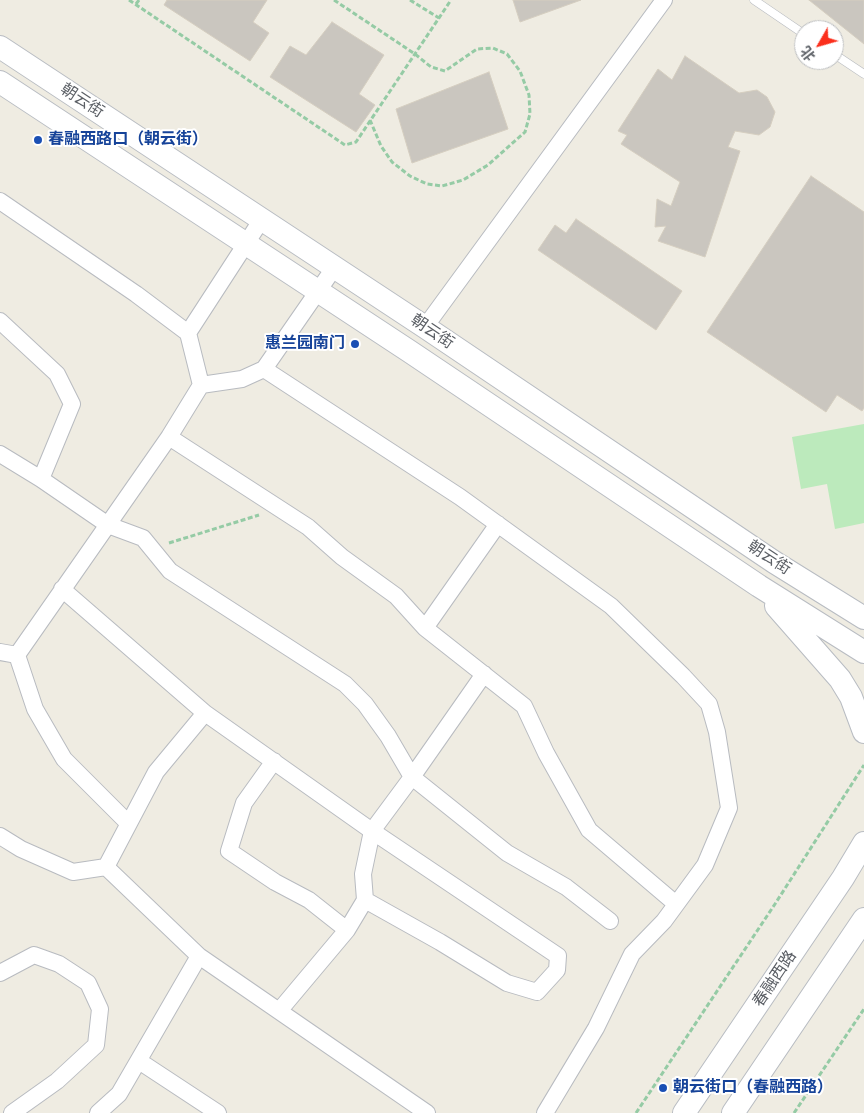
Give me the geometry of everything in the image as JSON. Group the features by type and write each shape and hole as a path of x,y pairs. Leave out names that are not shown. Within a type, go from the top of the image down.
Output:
{"main road":[{"name":"朝云街","path":"0,47 425,327 774,562 864,618"},
{"name":"朝云街","path":"0,82 409,351 759,586 864,652"},
{"path":"759,586 840,679 850,697 864,732"},
{"path":"834,599 864,609"},
{"path":"842,878 864,824"},
{"name":"春融西路","path":"684,1113 864,843"},
{"path":"734,1113 864,919"}],"street":[{"path":"425,327 664,0"},
{"path":"0,201 136,294 188,333 201,385 169,437 16,655"},
{"path":"188,333 262,219"},
{"path":"201,385 242,379 264,369 334,268"},
{"path":"0,321 57,374 72,404 41,479"},
{"path":"264,369 498,524 611,606 709,704 717,732 729,808 705,864 664,921 632,954 596,1028 545,1113"},
{"path":"169,437 308,527 342,557 396,596 425,628 524,706 546,753 589,830 676,904"},
{"path":"0,454 41,479 108,525 143,538 170,571 345,684 365,704 388,736 412,777 507,853 566,887 610,921"},
{"path":"425,628 498,524"},
{"path":"62,589 205,713 372,831 558,956 557,970 537,992 507,983 440,942 365,900"},
{"path":"0,652 16,655"},
{"path":"16,655 35,709 64,759 128,824"},
{"path":"280,1011 347,930 365,900 363,874 372,831 484,674"},
{"path":"106,867 156,772 205,713"},
{"path":"274,761 244,803 229,851 276,882 309,900 347,930"},
{"path":"0,836 21,849 73,872 106,867"},
{"path":"106,867 200,956 427,1113"},
{"path":"0,973 34,955 58,964 88,983 100,1009 96,1045 57,1081 12,1113"},
{"path":"98,1113 119,1094 200,956"},
{"path":"139,1061 218,1113"}],"lane":[{"path":"754,0 794,27"},
{"path":"844,61 864,74"}],"path":[{"path":"129,0 345,145 356,142 451,0"},
{"path":"136,4 139,0"},
{"path":"334,0 415,54 431,67 445,71 477,49 493,48 507,54 520,71 529,94 530,114 525,132 488,165 463,180 442,186 427,184 410,176 392,162 370,120"},
{"path":"410,0 438,18"},
{"path":"152,549 280,509"},
{"path":"636,1113 775,904 864,765"},
{"path":"794,1113 864,1009"}],"green space":[{"path":"864,424 864,523 835,529 827,484 801,489 792,437"}],"building":[{"path":"167,0 267,0 253,22 269,33 250,61 164,5"},
{"path":"513,0 581,0 520,22"},
{"path":"809,0 864,0 864,44 844,28 844,20 834,20"},
{"path":"332,22 384,55 359,94 375,105 356,132 270,77 290,46 306,55"},
{"path":"685,56 739,93 757,90 767,97 775,112 770,127 759,135 735,131 728,147 740,151 705,257 658,241 666,226 655,227 657,199 671,206 680,182 621,144 627,135 618,131 658,69 672,80"},
{"path":"489,72 508,129 412,163 396,109"},
{"path":"811,176 864,212 864,408 862,411 837,395 826,412 707,332"},
{"path":"576,219 682,291 656,330 538,250 555,225 566,233"}],"place":[{"name":"春融西路口（朝云街）","path":"38,140"},
{"name":"惠兰园南门","path":"355,344"},
{"name":"朝云街口（春融西路）","path":"663,1088"}]}
